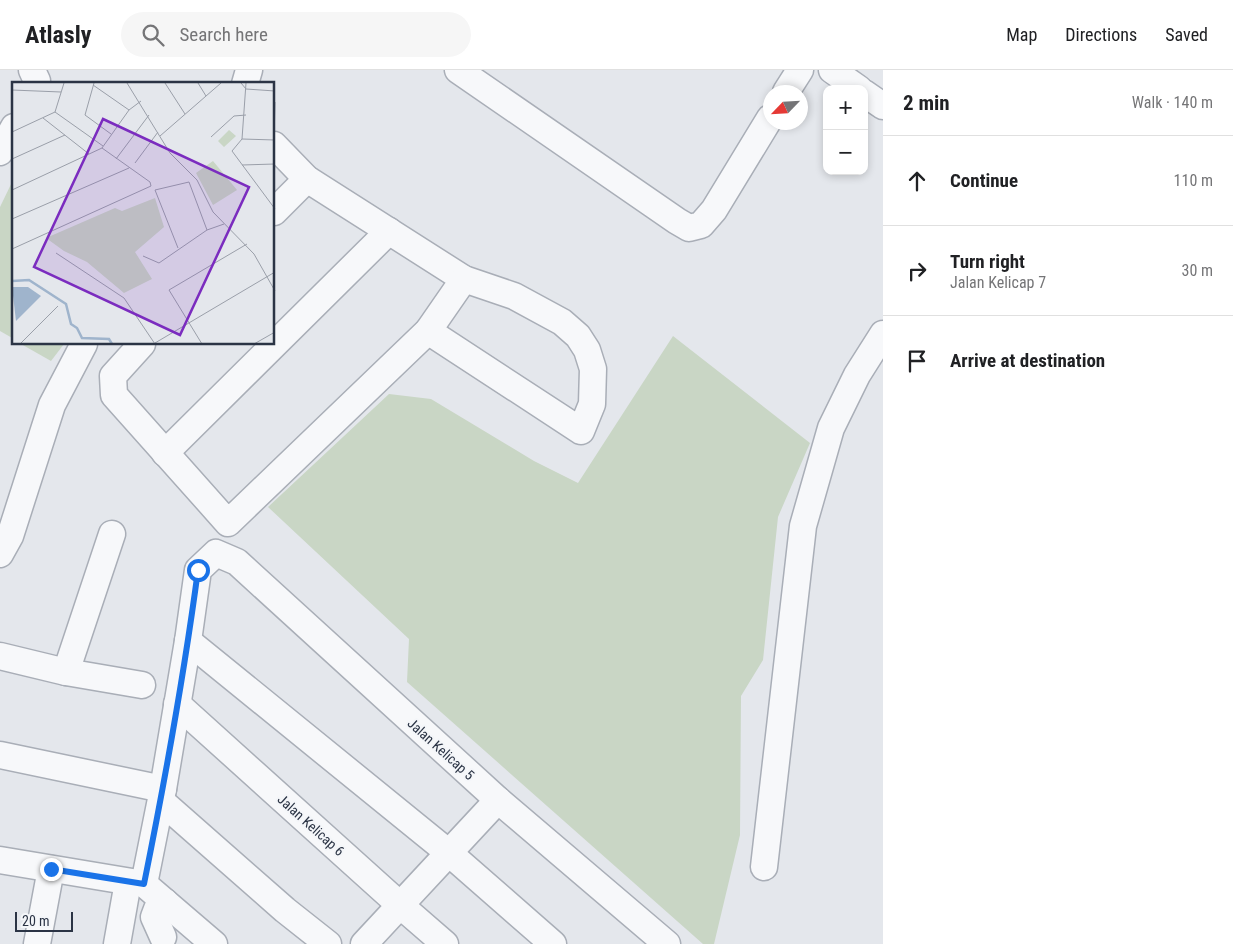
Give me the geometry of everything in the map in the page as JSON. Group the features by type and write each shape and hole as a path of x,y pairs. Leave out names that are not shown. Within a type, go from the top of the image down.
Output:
{"street":[{"path":"32,70 37,82"},
{"path":"458,70 676,221 689,228 701,225 714,210 763,130"},
{"path":"790,85 800,70"},
{"path":"832,70 853,85"},
{"path":"868,96 883,106"},
{"path":"0,152 12,131"},
{"path":"275,146 307,179 464,279 514,296 562,322 578,336 587,350 593,369 592,404 581,431 428,331"},
{"path":"275,211 307,179"},
{"path":"275,344 389,231"},
{"path":"141,345 113,376 114,395 228,523 428,331 464,279"},
{"path":"764,867 803,526 831,428 857,375 883,334"},
{"path":"0,554 10,536 52,405 83,345"},
{"path":"165,453 274,345"},
{"path":"66,672 112,534"},
{"name":"Jalan Kelicap 5","path":"188,642 198,570 216,553 237,562 498,800 667,944"},
{"path":"117,944 162,795 188,642 449,853 553,944"},
{"path":"0,656 66,672 142,685"},
{"name":"Jalan Kelicap 6","path":"177,704 445,944"},
{"path":"0,755 162,795 285,910 328,944"},
{"path":"364,944 498,800"},
{"path":"0,860 136,883 165,902 205,940"},
{"path":"37,944 51,869"},
{"path":"163,937 154,917 157,909 165,902"}],"green space":[{"path":"12,182 12,338 0,331 0,207"},
{"path":"673,336 810,443 778,517 763,660 741,696 740,835 714,944 703,944 407,682 409,639 268,507 389,394 431,399 534,461 578,483"},
{"path":"23,345 63,345 51,361"}],"route":[{"path":"51,869 144,884 163,789 198,570"}]}
